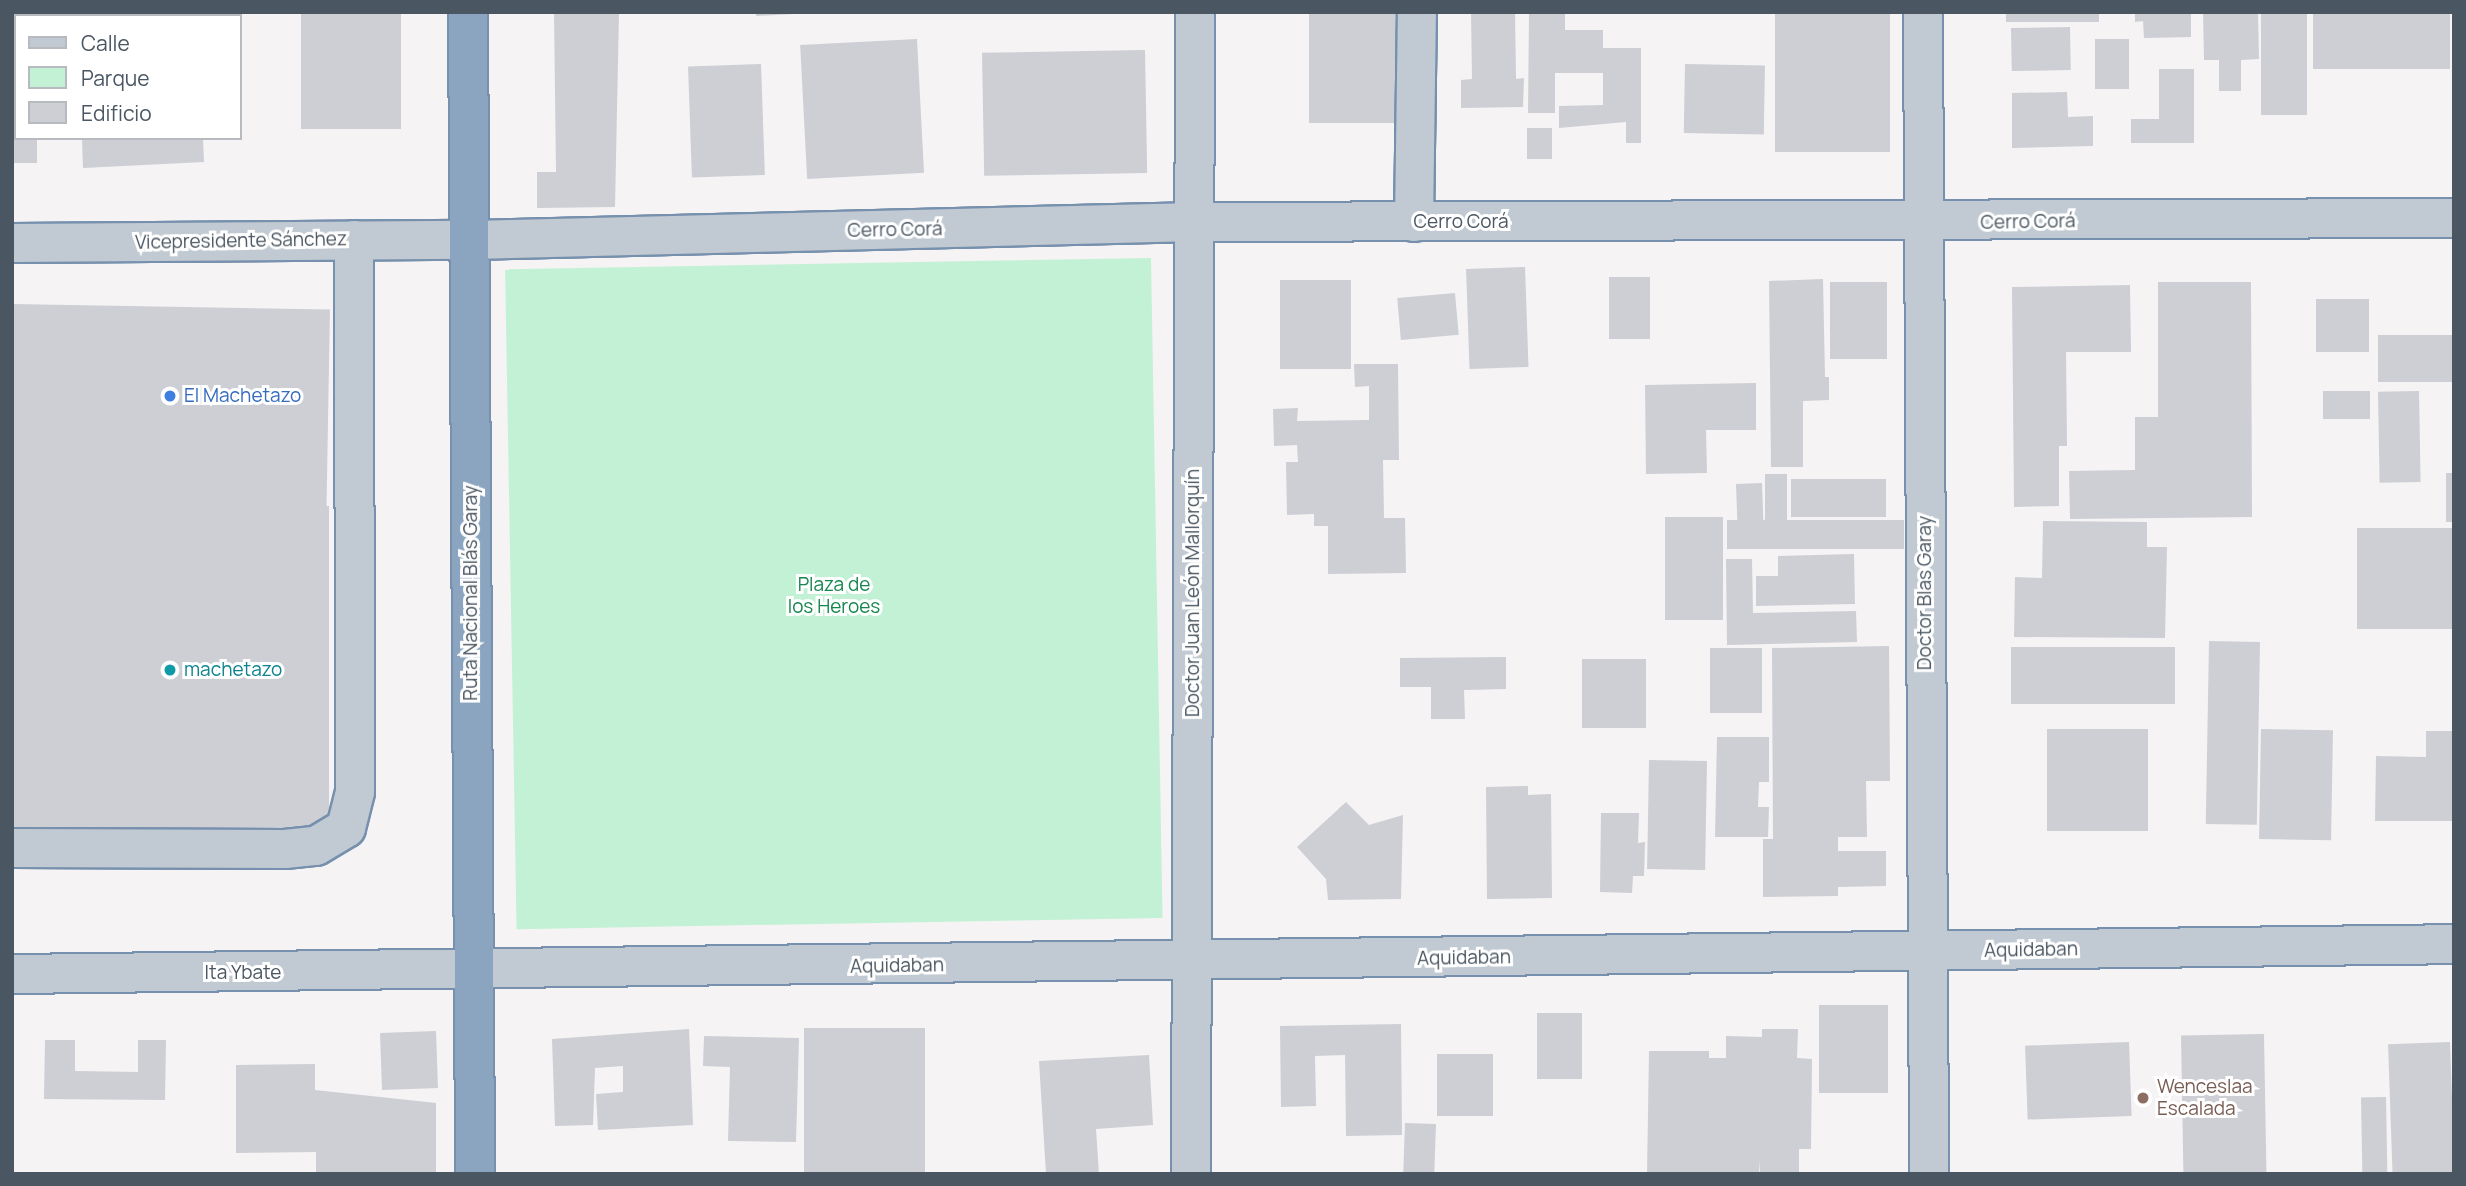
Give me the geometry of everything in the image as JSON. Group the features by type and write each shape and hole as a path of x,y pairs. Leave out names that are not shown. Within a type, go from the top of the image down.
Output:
{"highway":[{"name":"Ruta Nacional Blás Garay","path":"468,12 475,1174"}],"street":[{"name":"Doctor Juan León Mallorquín","path":"1191,1174 1195,12"},
{"path":"1414,222 1417,12"},
{"name":"Doctor Blas Garay","path":"1923,12 1929,1174"},
{"name":"Cerro Corá","path":"469,240 1196,222 1924,223 2454,218"},
{"path":"12,848 285,849 316,846 346,828 355,792 354,240"},
{"name":"Vicepresidente Sánchez","path":"12,243 469,240"},
{"name":"Aquidaban","path":"474,972 2454,943"},
{"name":"Ita Ybate","path":"12,974 474,972"}],"green space":[{"name":"Plaza de los Heroes","path":"1151,258 1163,918 517,929 505,269"}],"building":[{"path":"12,12 37,12 14,14 14,140 37,140 37,163 12,163"},
{"path":"301,12 401,12 401,129 301,129"},
{"path":"554,12 619,12 615,207 537,208 537,172 556,172"},
{"path":"756,12 793,12 793,14 756,16"},
{"path":"1309,12 1403,12 1403,123 1309,123"},
{"path":"1471,12 1515,12 1516,79 1524,78 1523,107 1461,108 1461,80 1472,79"},
{"path":"1529,12 1565,12 1565,30 1603,30 1603,48 1641,48 1641,143 1626,143 1626,122 1559,128 1559,106 1603,105 1603,73 1555,73 1555,113 1528,113"},
{"path":"1775,12 1890,12 1890,152 1775,152"},
{"path":"2006,12 2099,12 2099,22 2006,22"},
{"path":"2135,12 2191,12 2191,37 2144,38 2143,21 2135,22"},
{"path":"2203,12 2258,12 2259,59 2241,60 2241,91 2219,91 2219,60 2204,60"},
{"path":"2261,12 2307,12 2307,115 2261,115"},
{"path":"2313,12 2450,12 2450,69 2313,69"},
{"path":"2070,27 2071,70 2012,71 2011,28"},
{"path":"917,39 924,173 807,179 800,45"},
{"path":"2095,39 2129,39 2129,89 2095,89"},
{"path":"1145,50 1147,173 984,176 982,53"},
{"path":"761,64 765,175 692,177 688,67"},
{"path":"1685,64 1765,65 1764,134 1684,133"},
{"path":"2159,69 2194,69 2194,143 2131,143 2131,119 2159,119"},
{"path":"2067,92 2068,117 2093,116 2093,146 2012,148 2012,93"},
{"path":"1527,128 1552,128 1552,159 1527,159"},
{"path":"82,140 203,140 204,162 83,168"},
{"path":"1525,267 1528,367 1470,369 1466,269"},
{"path":"1609,277 1650,277 1650,339 1609,339"},
{"path":"1823,279 1825,377 1829,377 1829,400 1803,401 1803,467 1771,467 1769,281"},
{"path":"1280,280 1351,280 1351,369 1280,369"},
{"path":"1830,282 1887,282 1887,359 1830,359"},
{"path":"2158,282 2251,282 2252,517 2070,519 2069,471 2135,470 2135,417 2158,417"},
{"path":"2130,285 2131,352 2066,352 2067,446 2059,446 2059,506 2014,507 2012,287"},
{"path":"1455,293 1459,335 1401,340 1397,298"},
{"path":"2316,299 2369,299 2369,352 2316,352"},
{"name":"El Machetazo","path":"12,304 330,310 326,512 12,506"},
{"path":"2378,335 2454,335 2454,382 2378,382"},
{"path":"1354,364 1398,364 1399,460 1383,460 1384,518 1405,518 1406,573 1328,574 1328,526 1314,526 1314,514 1287,515 1286,462 1298,462 1297,445 1274,446 1273,409 1298,408 1297,421 1369,420 1369,386 1355,387"},
{"path":"1756,383 1756,430 1706,430 1707,473 1646,474 1645,385"},
{"path":"2323,391 2370,391 2370,419 2323,419"},
{"path":"2419,391 2421,482 2380,483 2378,392"},
{"path":"2446,473 2454,473 2454,522 2446,522"},
{"path":"1765,474 1787,474 1787,520 1765,520"},
{"path":"1791,479 1886,479 1886,517 1791,517"},
{"path":"1762,483 1763,521 1737,522 1736,484"},
{"name":"machetazo","path":"12,506 329,506 329,833 12,833"},
{"path":"1665,517 1723,517 1723,620 1665,620"},
{"path":"1727,520 1904,520 1904,549 1727,549"},
{"path":"2043,521 2147,522 2147,547 2167,547 2165,638 2014,637 2015,577 2042,578"},
{"path":"2357,528 2454,528 2454,629 2357,629"},
{"path":"1854,554 1855,604 1756,606 1756,576 1778,576 1778,556"},
{"path":"1726,559 1752,559 1753,613 1856,611 1857,642 1727,645"},
{"path":"2209,641 2260,642 2257,825 2206,824"},
{"path":"1889,646 1890,781 1866,781 1867,837 1838,837 1838,851 1886,851 1886,886 1838,887 1838,896 1763,897 1763,839 1773,839 1772,648"},
{"path":"2011,647 2175,647 2175,704 2011,704"},
{"path":"1710,648 1762,648 1762,713 1710,713"},
{"path":"1506,657 1506,689 1464,690 1465,719 1431,719 1431,687 1400,687 1400,658"},
{"path":"1582,659 1646,659 1646,728 1582,728"},
{"path":"2047,729 2148,729 2148,831 2047,831"},
{"path":"2261,729 2333,730 2331,840 2259,839"},
{"path":"2426,731 2454,731 2454,821 2375,821 2376,756 2426,757"},
{"path":"1717,737 1769,737 1769,782 1759,782 1758,807 1769,807 1768,837 1715,837"},
{"path":"1649,760 1707,761 1705,870 1647,869"},
{"path":"1528,786 1528,795 1551,794 1552,898 1487,899 1486,787"},
{"path":"1346,802 1369,825 1403,815 1401,899 1328,900 1326,879 1297,847"},
{"path":"1601,813 1639,813 1638,843 1645,842 1644,876 1633,876 1632,893 1600,892"},
{"path":"1819,1005 1888,1005 1888,1093 1819,1093"},
{"path":"1537,1013 1582,1013 1582,1079 1537,1079"},
{"path":"1401,1024 1402,1135 1346,1136 1345,1055 1315,1056 1316,1106 1281,1107 1280,1026"},
{"path":"804,1028 925,1028 925,1174 804,1174"},
{"path":"689,1029 693,1125 598,1130 596,1094 623,1092 623,1066 595,1068 593,1125 555,1126 552,1039"},
{"path":"1762,1029 1798,1029 1797,1058 1812,1059 1811,1149 1799,1149 1799,1174 1760,1174 1760,1160 1759,1174 1647,1174 1649,1051 1709,1051 1709,1058 1726,1058 1726,1036 1762,1037"},
{"path":"436,1031 438,1088 382,1090 380,1033"},
{"path":"2264,1034 2266,1174 2183,1174 2181,1035"},
{"path":"704,1036 799,1038 796,1142 728,1141 730,1067 703,1066"},
{"path":"45,1040 75,1040 75,1071 138,1072 138,1040 166,1040 165,1100 44,1099"},
{"path":"2129,1042 2132,1116 2028,1120 2025,1046"},
{"path":"2450,1042 2454,1172 2393,1174 2388,1044"},
{"path":"1437,1054 1493,1054 1493,1116 1437,1116"},
{"path":"1149,1055 1153,1125 1096,1129 1099,1174 1046,1174 1039,1061"},
{"path":"315,1064 315,1090 436,1103 436,1174 316,1174 316,1152 236,1153 236,1065"},
{"path":"2361,1097 2386,1097 2387,1174 2362,1174"},
{"path":"1405,1123 1436,1124 1434,1174 1403,1174"}],"place":[{"name":"El Machetazo","path":"170,396"},
{"name":"machetazo","path":"170,670"},
{"name":"Wenceslaa Escalada","path":"2143,1098"}]}
